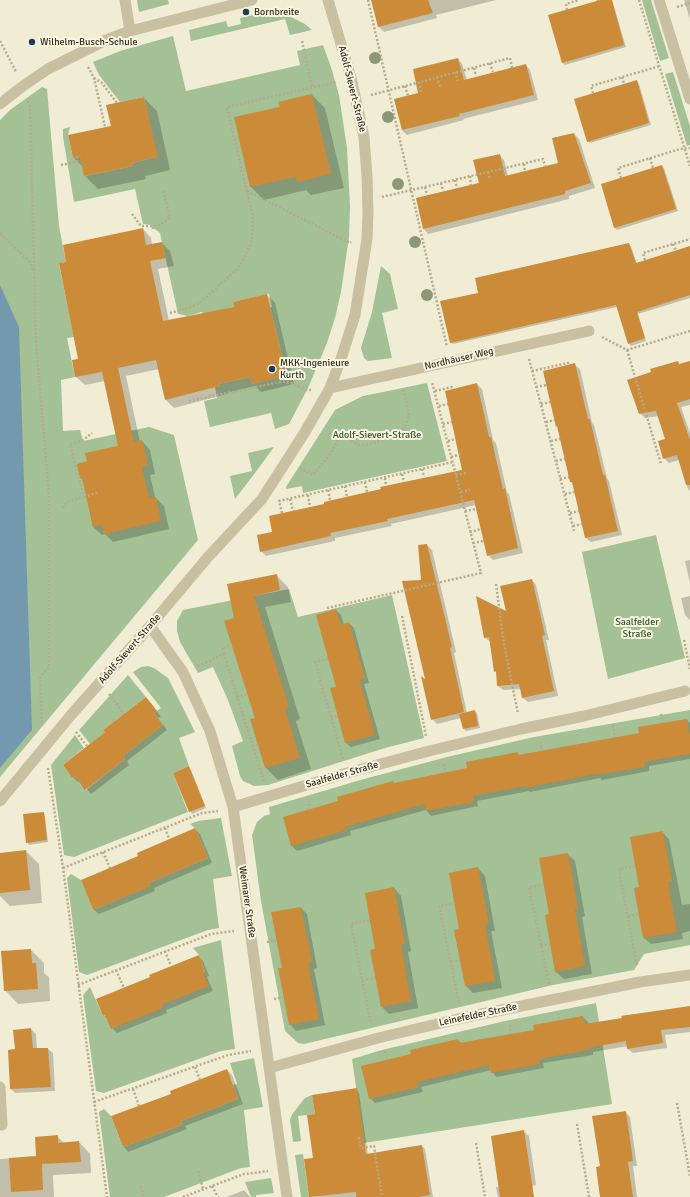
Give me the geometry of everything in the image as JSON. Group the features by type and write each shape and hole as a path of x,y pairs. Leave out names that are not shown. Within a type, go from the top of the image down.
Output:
{"street":[{"path":"125,0 130,31"},
{"path":"0,104 48,69 106,40 130,31 252,0"},
{"name":"Adolf-Sievert-Straße","path":"0,801 208,557 262,499 305,432 330,388 355,315 367,239 368,200 364,137 351,78 328,0"},
{"path":"659,0 690,99"},
{"name":"Nordhäuser Weg","path":"330,388 589,331"},
{"name":"Weimarer Straße","path":"150,626 183,672 210,731 233,807 251,928 287,1197"},
{"name":"Saalfelder Straße","path":"233,807 429,750 584,716 685,691"},
{"name":"Leinefelder Straße","path":"269,1068 378,1038 462,1018 640,982 690,975"},
{"path":"0,1087 2,1125"}],"path":[{"path":"368,0 450,361"},
{"path":"567,10 566,4 579,0"},
{"path":"638,0 690,166"},
{"path":"0,41 23,86 30,106 36,343 49,496 49,667 40,677 45,747 63,868 107,1197"},
{"path":"302,41 312,87"},
{"path":"81,52 94,78 105,127"},
{"path":"356,99 510,58 512,68"},
{"path":"593,93 591,86 678,60"},
{"path":"490,63 492,72"},
{"path":"474,68 476,76"},
{"path":"455,72 458,81"},
{"path":"437,77 440,87"},
{"path":"622,77 624,84"},
{"path":"94,78 102,83 117,103"},
{"path":"170,313 192,307 202,301 238,268 244,259 252,240 253,217 227,107 351,78"},
{"path":"418,82 421,92"},
{"path":"405,86 408,96"},
{"path":"621,178 618,168 690,148"},
{"path":"61,165 78,162 77,157"},
{"path":"650,158 653,168"},
{"path":"368,200 543,159 545,166"},
{"path":"524,164 525,171"},
{"path":"504,168 505,175"},
{"path":"488,172 490,179"},
{"path":"470,176 471,185"},
{"path":"455,180 456,188"},
{"path":"441,183 443,191"},
{"path":"425,187 427,195"},
{"path":"132,214 141,226 157,226 166,221 170,217 163,190"},
{"path":"246,190 350,243 367,239"},
{"path":"0,233 30,262 34,272"},
{"path":"645,260 643,253 690,239"},
{"path":"673,244 676,251"},
{"path":"589,331 627,350 690,331"},
{"path":"525,344 574,531"},
{"path":"627,350 661,464"},
{"path":"532,371 568,363 568,365"},
{"path":"328,608 481,573 432,380 421,368"},
{"path":"190,401 285,381 307,390 330,388"},
{"path":"536,387 546,385"},
{"path":"435,391 452,387 453,389"},
{"path":"287,461 313,475 329,456 341,435 345,435 352,442 359,445 365,445 383,440 402,430 406,425 409,414 403,392"},
{"path":"541,404 550,402"},
{"path":"439,406 448,404"},
{"path":"546,422 554,420"},
{"path":"443,424 452,422"},
{"path":"84,497 70,444 82,440 92,433"},
{"path":"448,441 456,439"},
{"path":"551,442 560,439"},
{"path":"452,456 461,454"},
{"path":"556,462 565,459"},
{"path":"282,513 279,501 453,462"},
{"path":"422,469 424,477"},
{"path":"456,475 466,473"},
{"path":"402,474 404,482"},
{"path":"560,478 569,477"},
{"path":"385,478 386,486"},
{"path":"365,482 367,492"},
{"path":"345,486 347,496"},
{"path":"328,490 330,500"},
{"path":"460,492 470,490"},
{"path":"63,508 66,503 70,501 99,492"},
{"path":"564,494 575,492"},
{"path":"308,495 310,507"},
{"path":"290,499 293,511"},
{"path":"465,512 476,509"},
{"path":"570,513 579,511"},
{"path":"573,526 582,524"},
{"path":"470,532 481,529"},
{"path":"474,543 483,541"},
{"path":"496,584 504,644 521,729"},
{"path":"402,616 429,750"},
{"path":"684,640 690,668"},
{"path":"232,646 222,648 268,796"},
{"path":"183,672 224,654"},
{"path":"328,659 315,662 347,773"},
{"path":"101,683 124,714"},
{"path":"238,697 247,694"},
{"path":"331,718 338,716"},
{"path":"252,746 258,744"},
{"path":"63,868 202,813 233,807"},
{"path":"165,828 169,839"},
{"path":"103,852 110,868"},
{"path":"635,866 619,868 640,982"},
{"path":"544,885 529,887 552,999 557,1007 559,1020"},
{"path":"455,903 439,906 462,1018"},
{"path":"628,916 639,914"},
{"path":"370,920 351,924 372,1030 384,1047 387,1060"},
{"path":"78,985 211,934 251,928"},
{"path":"541,946 550,944"},
{"path":"165,951 171,966"},
{"path":"451,962 460,960"},
{"path":"116,970 124,988"},
{"path":"362,980 375,978"},
{"path":"94,1102 228,1055 267,1048"},
{"path":"195,1067 200,1080"},
{"path":"133,1089 139,1106"},
{"path":"678,1103 690,1176"},
{"path":"577,1124 589,1197"},
{"path":"359,1138 361,1148 374,1146 382,1197"},
{"path":"476,1143 485,1197"},
{"path":"183,1197 244,1174 283,1168"},
{"path":"198,1171 203,1189"},
{"path":"141,1186 144,1197"},
{"path":"212,1186 218,1197"}],"green space":[{"path":"137,0 168,0 169,4 139,12"},
{"path":"642,0 651,0 669,58 660,61"},
{"path":"262,13 284,15 293,18 305,24 312,30 290,35 285,19 191,41 189,30 226,21 228,27 241,24 240,18"},
{"path":"173,36 186,91 300,65 297,51 323,45 339,95 347,148 350,207 349,237 341,292 327,343 308,388 289,424 275,429 271,413 210,427 204,401 217,398 215,387 220,386 219,384 250,377 252,384 288,375 270,307 272,307 269,294 233,302 234,307 203,314 202,312 188,316 178,314 160,233 155,229 152,229 151,225 143,224 135,189 74,202 63,129 70,127 68,135 73,158 80,156 85,176 133,166 132,163 157,157 144,97 120,102 99,75 93,62 120,51"},
{"path":"673,72 690,126 690,145 687,146 665,74"},
{"path":"42,87 47,89 59,226 66,262 59,264 74,337 67,338 75,377 61,380 63,431 80,430 83,441 149,427 174,435 198,540 0,777 0,120 10,110"},
{"path":"381,266 390,274 398,309 382,313 392,358 368,361 364,358 361,348 372,312"},
{"name":"Adolf-Sievert-Straße","path":"427,383 447,461 303,493 302,486 286,489 335,410 363,396"},
{"path":"274,447 235,499 230,476 252,471 248,453"},
{"name":"Saalfelder Straße","path":"656,535 685,658 608,679 582,552"},
{"path":"289,589 298,617 392,595 424,738 385,748 268,785 254,786 243,781 240,776 232,746 243,741 228,700 213,667 198,673 180,642 177,631 177,621 183,610"},
{"path":"148,666 154,668 168,678 195,732 179,738 189,766 173,773 188,812 74,857 64,855 51,765 75,735 84,748 63,765 72,778 75,776 86,790 125,759 123,756 163,725 154,713 161,708 133,672 141,667"},
{"path":"128,675 146,697 103,730 105,732 90,744 79,730"},
{"path":"690,710 690,945 644,954 634,970 553,985 304,1044 298,1043 285,1031 261,901 252,835 257,822 264,816 270,814 269,807 364,779 447,757 534,737"},
{"path":"221,818 232,876 213,879 219,928 208,930 87,975 79,972 67,878 71,874 81,880 93,910 150,886 149,883 208,858 195,828 190,824 198,821"},
{"path":"221,940 235,1049 221,1051 104,1093 96,1091 83,995 90,987 103,1016 162,1008 161,1005 205,971 199,955 193,948"},
{"path":"596,1003 612,1104 364,1143 352,1059 382,1050 505,1021"},
{"path":"254,1058 263,1107 244,1110 250,1167 241,1168 164,1197 110,1197 99,1112 104,1109 111,1116 123,1147 182,1125 181,1121 238,1099 233,1085 237,1084 230,1063"},
{"path":"312,1095 315,1114 298,1116 301,1141 293,1142 290,1119 305,1098"},
{"path":"303,1154 309,1197 301,1197 295,1155"},
{"path":"271,1178 274,1193 251,1197 245,1182"}],"water":[{"path":"0,285 19,327 32,730 0,768"}],"building":[{"path":"371,0 428,0 433,13 378,27"},
{"path":"600,0 612,0 624,45 562,63 548,15"},
{"path":"458,58 464,80 526,64 534,95 459,114 460,116 402,130 394,99 418,93 413,69"},
{"path":"637,80 649,123 587,142 574,99"},
{"path":"312,94 331,174 297,182 296,177 250,187 234,117 280,107 278,102"},
{"path":"144,97 158,157 132,163 133,166 84,176 80,156 73,158 68,135 111,126 106,105"},
{"path":"574,133 591,183 565,191 565,194 423,229 416,198 479,183 473,160 500,154 505,176 558,163 552,138"},
{"path":"662,165 676,209 614,228 601,184"},
{"path":"143,228 146,245 162,242 166,258 150,261 163,321 234,307 233,302 267,294 287,376 252,384 250,377 219,384 220,386 165,400 156,360 118,368 134,442 142,440 148,465 142,467 149,498 156,497 161,521 104,534 102,525 93,527 82,478 80,479 77,464 87,461 85,453 118,446 102,372 75,377 72,360 78,359 59,263 66,262 63,245"},
{"path":"629,243 636,263 690,246 690,295 637,312 645,338 628,344 616,305 450,343 440,301 478,293 475,278"},
{"path":"678,361 679,364 690,361 690,399 677,403 690,440 690,485 686,485 677,455 663,459 658,441 665,439 656,411 639,414 627,380 651,372 650,369"},
{"path":"575,363 603,475 605,475 618,531 585,538 543,371"},
{"path":"477,383 489,437 491,437 503,489 505,488 518,548 487,556 474,500 387,519 388,521 330,533 331,536 260,552 257,535 272,532 269,516 324,504 324,502 381,489 380,487 462,470 445,391"},
{"path":"427,544 452,647 450,648 464,712 431,720 421,676 425,679 402,581 421,580 418,545"},
{"path":"277,574 280,590 254,596 289,707 285,709 300,758 265,768 250,719 255,718 224,621 234,618 227,584"},
{"path":"532,579 545,635 542,636 554,691 522,698 519,684 497,686 496,671 494,672 489,637 484,638 476,596 506,611 500,586"},
{"path":"336,609 341,625 349,622 365,678 360,680 375,735 345,743 330,688 336,687 316,615"},
{"path":"146,697 157,711 154,713 163,725 123,756 125,759 85,790 75,776 72,778 63,765 105,732 103,730"},
{"path":"475,710 478,726 463,729 459,714"},
{"path":"687,719 690,736 690,754 644,762 645,767 595,774 525,788 524,786 473,796 474,802 426,811 424,804 345,827 347,830 291,846 283,817 338,801 337,797 393,781 394,783 467,768 466,762 518,752 518,755 639,733 638,727"},
{"path":"189,766 205,806 189,812 173,773"},
{"path":"44,812 47,840 26,843 23,814"},
{"path":"195,828 208,858 149,883 151,886 93,910 81,880 138,856 137,853"},
{"path":"663,831 672,881 668,882 677,932 643,938 634,888 639,887 630,837"},
{"path":"26,850 30,890 0,893 0,853"},
{"path":"568,853 578,909 575,909 585,966 555,972 545,915 549,914 539,858"},
{"path":"478,867 489,923 485,924 495,981 465,986 454,930 459,929 449,873"},
{"path":"394,887 405,944 401,945 411,1001 381,1007 370,950 375,949 365,893"},
{"path":"301,907 312,962 308,963 319,1019 289,1025 278,968 282,968 271,912"},
{"path":"31,949 32,963 36,963 38,989 4,991 1,951"},
{"path":"199,955 205,971 203,972 209,986 161,1005 163,1008 111,1029 105,1015 103,1016 96,999 150,977 149,975"},
{"path":"690,1006 690,1027 661,1030 663,1043 627,1049 626,1041 588,1048 589,1050 539,1059 540,1064 491,1073 489,1065 417,1082 419,1087 369,1099 361,1066 411,1054 410,1050 458,1039 459,1043 534,1030 533,1025 583,1016 585,1024 622,1018 621,1016"},
{"path":"31,1028 33,1048 48,1048 51,1087 10,1089 8,1050 15,1049 13,1030"},
{"path":"227,1069 238,1099 181,1121 182,1125 123,1147 111,1116 171,1094 170,1091"},
{"path":"357,1088 366,1154 422,1145 430,1195 418,1197 356,1197 356,1192 309,1197 304,1159 313,1158 307,1115 315,1114 312,1095"},
{"path":"626,1111 633,1161 628,1162 633,1197 600,1197 596,1167 600,1166 592,1116"},
{"path":"524,1130 534,1197 500,1197 491,1136"},
{"path":"58,1135 58,1143 79,1141 81,1162 42,1164 43,1190 11,1192 9,1158 36,1156 35,1137"}],"place":[{"name":"Bornbreite","path":"246,12"},
{"name":"Wilhelm-Busch-Schule","path":"32,42"},
{"name":"MKK-Ingenieure Kurth","path":"272,369"}]}
